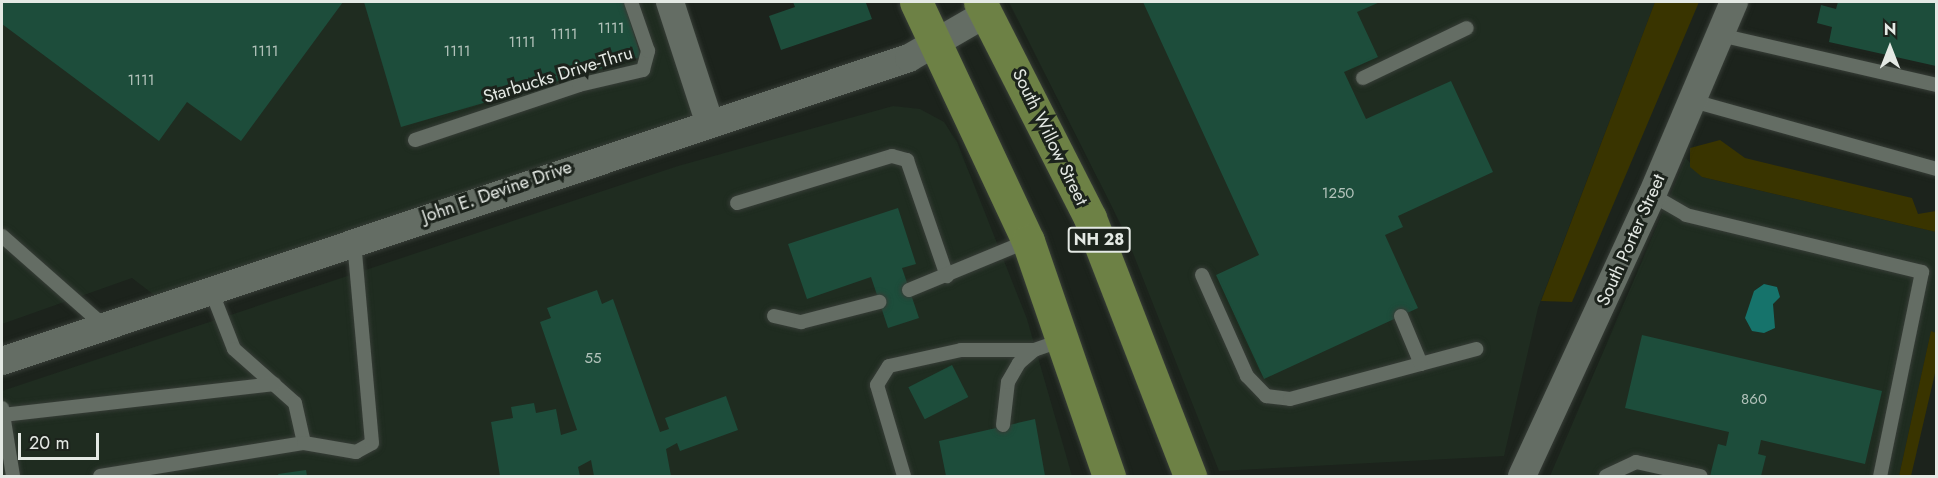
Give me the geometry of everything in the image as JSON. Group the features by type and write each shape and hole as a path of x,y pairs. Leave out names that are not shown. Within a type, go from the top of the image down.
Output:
{"main road":[{"path":"916,2 940,43 1028,241 1065,339 1109,477"},
{"name":"South Willow Street","path":"983,7 1090,218 1190,477"}],"street":[{"path":"670,2 709,122"},
{"name":"South Porter Street","path":"1522,477 1652,195 1734,2"},
{"name":"John E. Devine Drive","path":"2,361 940,43 983,7"}],"lane":[{"name":"Starbucks Drive-Thru","path":"416,140 579,85 643,70 648,51 631,2"},
{"path":"1363,78 1467,28"},
{"path":"1720,35 1936,85"},
{"path":"1693,101 1936,168"},
{"path":"737,203 891,156 906,160 947,276"},
{"path":"1652,195 1686,215 1922,272 1880,477"},
{"path":"4,240 104,326"},
{"path":"100,477 304,443 356,452 372,443 354,241"},
{"path":"909,290 1028,241"},
{"path":"1202,275 1247,376 1266,396 1290,399 1476,349"},
{"path":"211,290 234,349 295,403 304,443"},
{"path":"774,316 801,322 879,302"},
{"path":"1401,316 1421,364"},
{"path":"904,477 876,385 889,366 961,350 1034,350 1065,339"},
{"path":"1003,425 1008,382 1034,350"},
{"path":"13,477 2,410 274,384"},
{"path":"1606,477 1636,462 1700,477"}],"shaded area":[{"path":"2,2 670,2 709,121 167,305 132,278 2,324"},
{"path":"1009,2 1655,2 1538,308 1504,456 1219,471 1125,233"},
{"path":"1655,2 1699,2 1572,302 1541,301"},
{"path":"893,106 920,109 944,122 957,142 1027,319 1072,476 2,476 2,391 678,166"},
{"path":"1720,140 1745,158 1912,198 1918,214 1936,211 1936,232 1702,177 1690,167 1690,148"},
{"path":"1686,158 1702,177 1936,232 1936,333 1931,332 1899,476 1550,476"},
{"path":"1931,331 1936,333 1936,369 1911,476 1899,476"}],"water":[{"path":"1764,284 1777,287 1780,297 1773,304 1775,328 1764,333 1752,331 1745,318 1754,291"}],"building":[{"path":"2,2 343,2 241,141 187,102 159,141 2,24"},
{"path":"364,2 624,2 641,57 401,127"},
{"path":"793,2 866,3 872,19 781,50 769,16 795,7"},
{"path":"1143,2 1380,2 1357,12 1378,57 1344,72 1366,119 1451,81 1493,172 1398,216 1403,227 1385,235 1418,308 1264,379 1216,275 1259,255"},
{"path":"1838,2 1936,2 1936,66 1829,42 1832,27 1817,23 1821,5 1836,9"},
{"path":"898,208 916,264 902,268 919,318 888,328 871,277 807,299 788,244"},
{"path":"597,290 602,304 613,299 660,432 669,429 665,418 726,396 738,430 680,451 677,443 666,449 671,476 594,476 591,460 578,467 580,476 500,476 491,422 513,418 511,407 534,403 536,413 556,409 561,435 577,430 540,322 551,318 547,308"},
{"path":"1642,335 1882,391 1865,464 1761,440 1758,454 1766,456 1761,476 1710,476 1718,444 1726,446 1729,432 1625,408"},
{"path":"952,365 968,397 925,419 908,387"},
{"path":"1035,419 1045,476 946,476 939,441"},
{"path":"306,470 307,476 279,476 278,474"}]}
